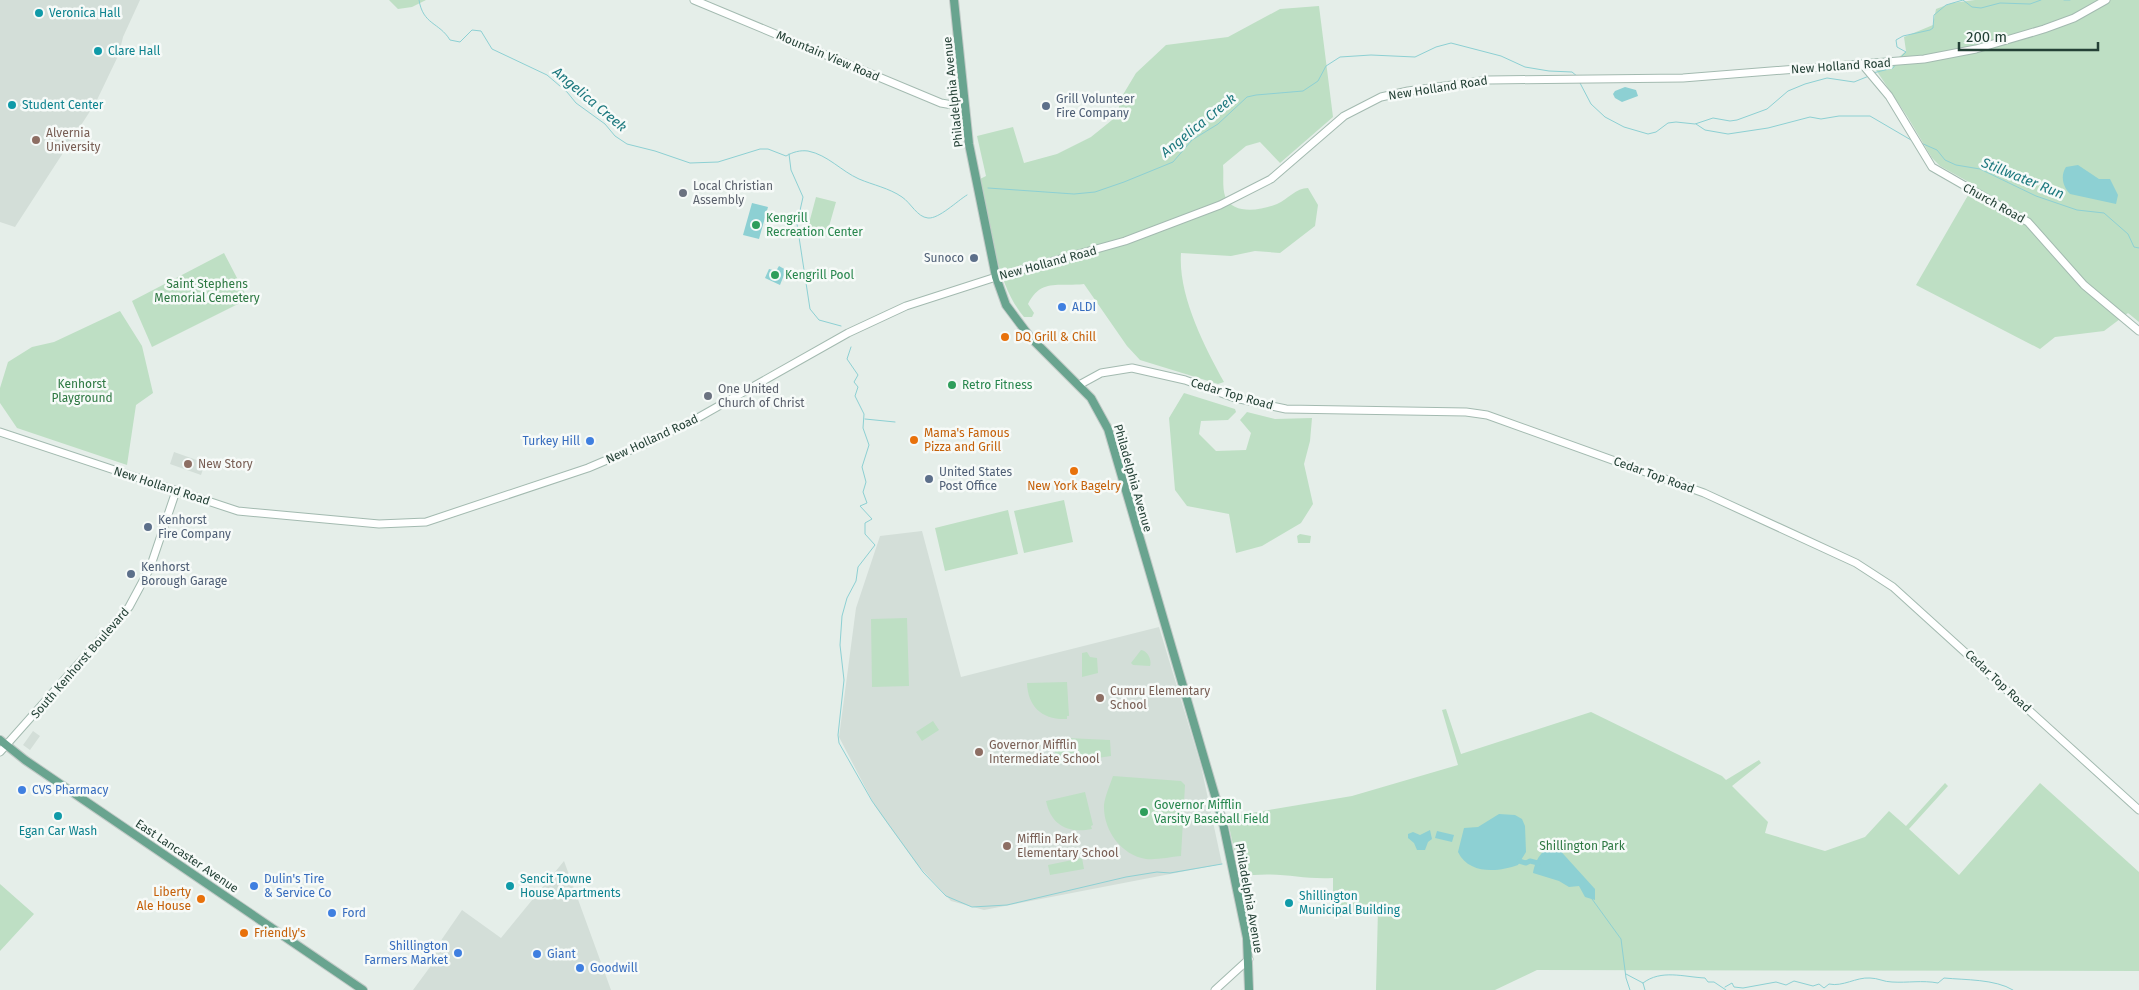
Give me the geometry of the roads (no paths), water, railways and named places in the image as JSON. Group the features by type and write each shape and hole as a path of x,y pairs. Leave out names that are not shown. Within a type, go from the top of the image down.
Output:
{"main road":[{"name":"Philadelphia Avenue","path":"954,0 969,144 996,277 1006,306 1017,321 1094,402 1108,429 1215,791 1228,846 1249,959 1249,990"},
{"name":"East Lancaster Avenue","path":"3,742 363,990"}],"street":[{"name":"Mountain View Road","path":"694,0 941,103 964,107"},
{"name":"New Holland Road","path":"0,432 231,509 256,514 379,524 426,522 588,468 647,443 682,427 840,338 886,315 924,300 996,277 1125,241 1236,198 1283,170 1344,116 1381,97 1408,91 1482,81 1722,76 1903,62 1951,55 2003,42 2074,18 2106,0"},
{"name":"Church Road","path":"1863,65 1890,96 1932,167 2028,222 2084,285 2139,331"},
{"name":"Cedar Top Road","path":"1079,385 1101,373 1132,368 1185,380 1240,399 1286,409 1479,413 1704,493 1856,563 1893,587 2139,810"},
{"name":"South Kenhorst Boulevard","path":"0,752 3,742 129,607 147,574 176,491"},
{"path":"1215,990 1249,959"}],"water":[{"path":"1625,87 1636,90 1638,96 1622,102 1615,98 1613,94 1615,91"},
{"path":"2078,165 2099,179 2110,179 2118,195 2116,204 2070,194 2064,185 2064,170 2066,167"},
{"path":"752,203 768,207 759,239 743,235"},
{"name":"Kengrill Pool","path":"779,266 786,270 780,285 765,278 769,269 776,271"},
{"path":"1499,814 1515,815 1522,819 1525,826 1526,852 1518,865 1502,869 1485,870 1469,865 1458,852 1464,828 1478,827"},
{"path":"1430,830 1432,839 1428,842 1425,850 1417,850 1414,843 1408,838 1408,834 1413,832 1420,835"},
{"path":"1437,831 1454,835 1452,842 1435,838"},
{"path":"1556,846 1595,889 1595,900 1585,897 1579,886 1569,887 1559,881 1533,873 1540,855 1547,849"}],"waterway":[{"name":"Angelica Creek","path":"419,0 424,14 450,40 460,42 472,30 481,31 492,49 547,75 567,92 576,103 605,124 615,136 627,144 690,163 718,162 760,149 768,149 786,156 791,153 808,151 822,156 859,179 897,194 917,212 928,218 943,213 967,195"},
{"name":"Angelica Creek","path":"1901,57 1906,52 1897,47 1896,40 1903,36 1933,28 1934,15 1946,5 1963,0 1972,7 1981,8 2000,3 2030,4 2041,0"},
{"name":"Angelica Creek","path":"2064,0 2070,0"},
{"name":"Angelica Creek","path":"988,188 1074,194 1095,192 1124,182 1173,162 1192,140 1218,124 1247,97 1303,91 1318,81 1326,66 1340,57 1371,55 1415,57 1436,47 1451,43 1501,56 1525,67 1572,72 1578,77"},
{"name":"Angelica Creek","path":"1873,73 1893,68 1896,64"},
{"name":"Angelica Creek","path":"1580,83 1591,104 1605,117 1624,127 1648,134 1656,132 1668,123 1695,124 1713,118 1730,121 1737,120 1767,109 1788,91 1805,84 1827,78 1854,82 1869,76"},
{"name":"Stillwater Run","path":"1696,124 1705,130 1728,134 1768,128 1810,117 1821,119 1839,116 1870,116 1911,140"},
{"name":"Stillwater Run","path":"1921,143 1937,150 1945,160 1956,165 1980,169 2036,196 2077,210 2104,213 2128,234 2134,247 2139,248"},
{"path":"789,154 791,170 803,197 797,224 810,309 819,320 841,326"},
{"path":"851,347 847,359 858,375 854,382 858,387 855,396 864,414 863,428 869,445 862,467 866,482 863,492 867,503 860,506 872,519 865,523 865,534 875,545 858,567 856,581 847,598 842,616 840,645 844,680 838,735 839,743 872,801 889,825 923,872 946,896 972,907 1007,905 1126,877 1157,872 1170,873 1222,864"},
{"path":"865,419 895,422"},
{"path":"1519,861 1538,863"},
{"path":"1592,899 1621,939 1626,978 1630,990"},
{"path":"1626,974 1643,983 1645,990"},
{"path":"1643,983 1657,976 1681,975 1705,978 1708,982 1714,982 1726,990"},
{"path":"1725,987 1732,983 1734,987 1743,988 1776,982 1786,985 1794,981 1813,986 1819,984 1824,988 1829,984 1834,985 1865,978 1889,982 1938,983 1944,978 1989,982 2006,986 2013,990"}],"place":[{"name":"Veronica Hall","path":"39,13"},
{"name":"Clare Hall","path":"98,51"},
{"name":"Student Center","path":"12,105"},
{"name":"Grill Volunteer Fire Company","path":"1046,106"},
{"name":"Alvernia University","path":"36,140"},
{"name":"Local Christian Assembly","path":"683,193"},
{"name":"Kengrill Recreation Center","path":"756,225"},
{"name":"Sunoco","path":"974,258"},
{"name":"Kengrill Pool","path":"775,275"},
{"name":"ALDI","path":"1062,307"},
{"name":"DQ Grill & Chill","path":"1005,337"},
{"name":"Retro Fitness","path":"952,385"},
{"name":"One United Church of Christ","path":"708,396"},
{"name":"Mama's Famous Pizza and Grill","path":"914,440"},
{"name":"Turkey Hill","path":"590,441"},
{"name":"New Story","path":"188,464"},
{"name":"New York Bagelry","path":"1074,471"},
{"name":"United States Post Office","path":"929,479"},
{"name":"Kenhorst Fire Company","path":"148,527"},
{"name":"Kenhorst Borough Garage","path":"131,574"},
{"name":"Cumru Elementary School","path":"1100,698"},
{"name":"Governor Mifflin Intermediate School","path":"979,752"},
{"name":"CVS Pharmacy","path":"22,790"},
{"name":"Governor Mifflin Varsity Baseball Field","path":"1144,812"},
{"name":"Egan Car Wash","path":"58,816"},
{"name":"Mifflin Park Elementary School","path":"1007,846"},
{"name":"Dulin's Tire & Service Co","path":"254,886"},
{"name":"Sencit Towne House Apartments","path":"510,886"},
{"name":"Liberty Ale House","path":"201,899"},
{"name":"Shillington Municipal Building","path":"1289,903"},
{"name":"Ford","path":"332,913"},
{"name":"Friendly's","path":"244,933"},
{"name":"Shillington Farmers Market","path":"458,953"},
{"name":"Giant","path":"537,954"},
{"name":"Goodwill","path":"580,968"}],"park label":[{"name":"Saint Stephens Memorial Cemetery","path":"207,291"},
{"name":"Kenhorst Playground","path":"82,391"},
{"name":"Shillington Park","path":"1582,846"}]}
